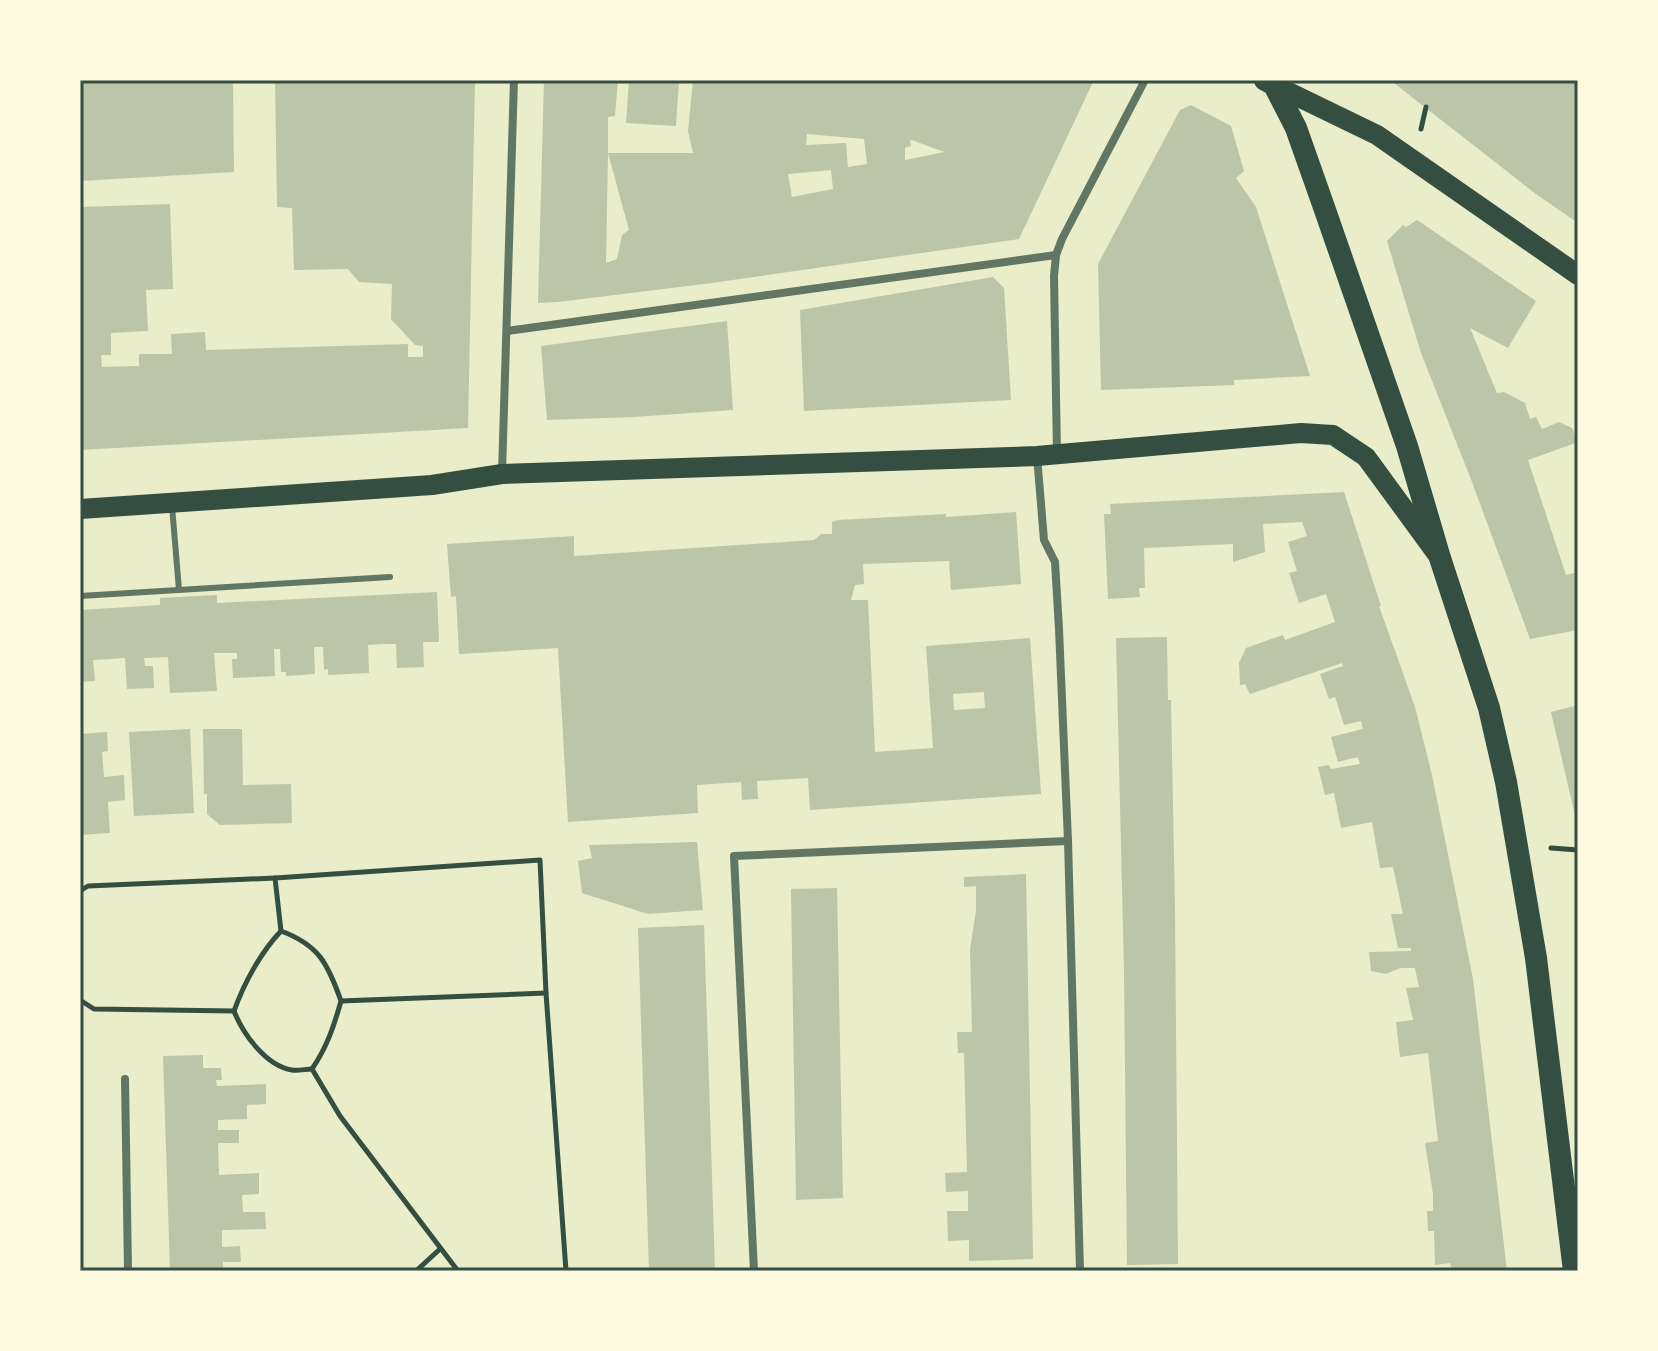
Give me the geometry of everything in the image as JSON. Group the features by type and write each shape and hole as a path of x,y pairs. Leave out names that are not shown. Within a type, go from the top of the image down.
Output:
{"highway":[{"path":"1270,82 1296,128 1325,210 1407,446 1489,708 1506,782 1538,972 1574,1271"}],"main road":[{"path":"1270,82 1377,135 1578,275"},
{"path":"80,509 432,485 502,474 1047,455 1301,433 1333,435 1366,457 1440,558"}],"street":[{"path":"502,474 514,80"},
{"path":"1080,1271 1068,841 1055,562 1044,540 1054,276 1056,255 1062,239 1145,80"},
{"path":"507,331 1056,255"},
{"path":"754,1271 734,856 1068,841"},
{"path":"125,1079 128,1271"}],"lane":[{"path":"172,503 179,590"},
{"path":"80,596 390,577"}],"path":[{"path":"80,891 88,886 275,878 540,860 546,993 566,1271"},
{"path":"275,878 281,931 270,943 234,1011 242,1030 274,1062 292,1070 312,1069"},
{"path":"281,931 302,939 319,953 331,973 341,1001 329,1040 312,1069"},
{"path":"341,1001 546,993"},
{"path":"80,1000 94,1009 234,1011"},
{"path":"312,1069 340,1116 458,1271"},
{"path":"416,1271 440,1249"}],"building":[{"path":"80,80 233,80 234,172 80,181"},
{"path":"275,80 475,80 468,428 80,450 80,207 170,204 173,289 146,290 148,331 111,333 111,355 101,355 102,367 139,366 139,354 172,354 171,334 205,332 206,350 408,344 408,357 423,357 423,346 415,345 391,319 392,284 359,282 348,269 294,270 292,208 277,207"},
{"path":"544,80 618,80 615,116 608,117 608,153 693,153 688,131 693,80 1094,80 1019,239 712,283 538,303","holes":["807,134 864,139 867,164 848,167 846,143 806,145","912,140 945,152 905,160 905,148 911,146","608,153 629,230 622,235 617,259 606,263","831,170 833,189 792,197 788,174"]},
{"path":"629,80 679,80 676,126 626,123"},
{"path":"1390,80 1578,80 1578,223 1536,194"},
{"path":"1191,105 1231,126 1244,171 1236,178 1256,207 1310,376 1234,380 1234,385 1101,390 1098,264 1180,110"},
{"path":"1417,220 1536,301 1508,348 1470,328 1497,393 1504,392 1525,403 1530,419 1536,417 1542,429 1559,422 1572,428 1578,442 1528,460 1566,575 1578,572 1578,630 1530,639 1421,353 1387,241 1403,225 1406,227"},
{"path":"993,277 1004,288 1011,400 804,411 800,310"},
{"path":"727,321 733,410 547,420 541,346"},
{"path":"1344,492 1379,606 1415,707 1432,775 1473,979 1507,1271 1452,1271 1450,1263 1435,1265 1434,1231 1428,1231 1427,1211 1433,1211 1433,1194 1425,1143 1438,1141 1428,1053 1400,1057 1396,1022 1413,1020 1406,988 1419,987 1415,968 1400,968 1386,974 1371,971 1369,952 1411,951 1411,948 1398,948 1391,914 1403,914 1393,867 1380,868 1372,822 1341,828 1334,793 1325,795 1318,767 1329,765 1331,769 1360,764 1358,757 1338,762 1331,737 1363,729 1361,721 1344,725 1335,697 1329,699 1320,674 1343,666 1342,663 1250,694 1245,684 1240,685 1239,663 1246,648 1283,635 1285,640 1335,622 1326,594 1299,603 1289,573 1297,571 1288,542 1307,536 1302,522 1263,524 1265,552 1233,562 1233,544 1144,548 1145,588 1139,588 1140,597 1108,599 1104,514 1111,514 1110,504"},
{"path":"1016,512 1021,584 951,590 949,561 863,564 864,584 855,585 851,600 868,600 875,752 933,748 926,646 1030,638 1041,794 810,810 808,778 757,781 758,799 742,800 741,782 697,785 698,813 568,822 558,648 459,654 456,596 451,597 447,544 574,536 574,556 814,540 821,534 832,534 832,522 838,520 946,514 946,517","holes":["984,692 985,708 954,710 953,694"]},
{"path":"437,592 439,642 423,642 424,667 397,668 396,644 381,644 368,645 369,673 328,675 328,669 324,670 323,647 314,647 315,674 286,676 286,672 281,672 280,649 274,649 275,676 233,678 232,659 237,659 237,653 214,653 217,691 170,693 168,657 144,658 145,666 153,666 154,688 127,689 125,658 93,660 95,681 80,682 80,610 160,605 160,598 217,595 217,603"},
{"path":"1167,637 1175,909 1178,1264 1127,1265 1116,638"},
{"path":"1578,705 1578,824 1577,824 1551,712"},
{"path":"190,729 194,813 134,816 129,732"},
{"path":"203,729 242,729 243,785 291,784 292,823 220,825 207,814"},
{"path":"107,732 108,751 102,752 104,777 124,775 125,800 108,802 110,833 80,835 80,734"},
{"path":"697,842 703,910 648,914 582,893 578,861 592,858 589,845"},
{"path":"1026,874 1033,1259 969,1261 969,1240 948,1241 947,1211 968,1211 968,1191 946,1192 945,1173 967,1172 964,1053 958,1053 957,1032 972,1032 970,949 976,886 964,887 964,877"},
{"path":"837,888 843,1198 796,1200 791,889"},
{"path":"704,925 715,1271 649,1271 638,928"},
{"path":"203,1055 203,1068 221,1068 222,1080 216,1080 217,1086 266,1084 266,1104 247,1105 247,1119 218,1120 218,1130 239,1130 239,1143 218,1143 219,1175 259,1173 259,1194 242,1195 243,1212 265,1212 266,1229 222,1230 222,1247 240,1246 241,1262 223,1262 223,1271 170,1271 163,1056"}]}
